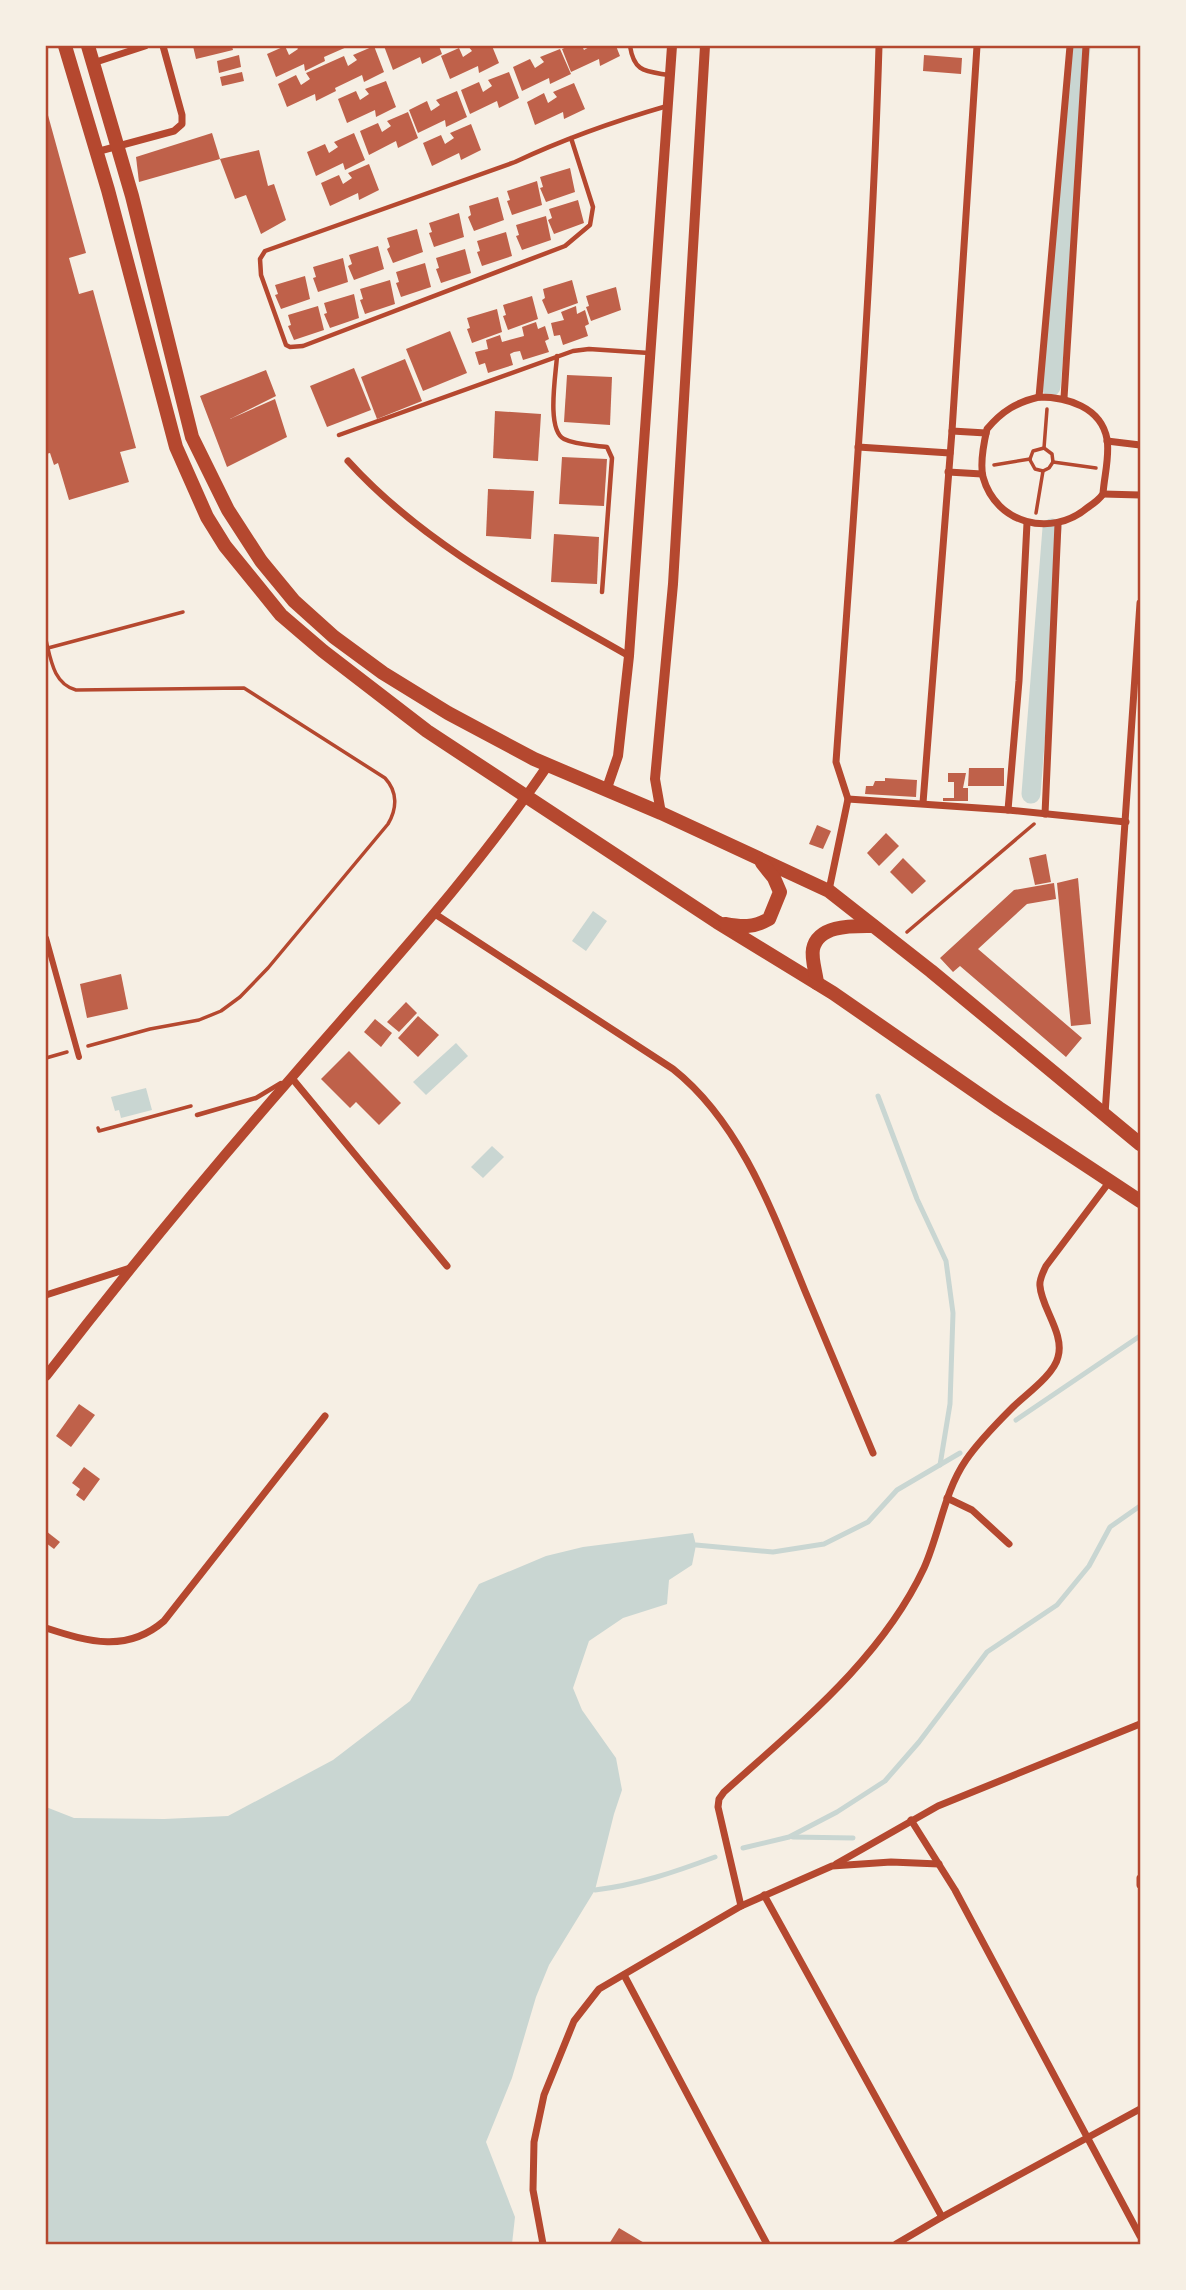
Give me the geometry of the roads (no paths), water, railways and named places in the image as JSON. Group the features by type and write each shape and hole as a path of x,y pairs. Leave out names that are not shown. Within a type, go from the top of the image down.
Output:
{"main road":[{"path":"65,46 176,447 207,517 225,546 281,615 427,731 717,922 817,983 1140,1200"},
{"path":"88,46 118,147 192,438 228,510 261,561 294,601 334,637 383,673 448,713 548,765 661,813 829,891 1140,1144"},
{"path":"717,922 745,927 758,925 769,919 780,892 775,878 759,860"},
{"path":"817,983 813,949 820,937 831,929 873,926"}],"street":[{"path":"93,63 145,46"},
{"path":"96,152 173,131 182,124 182,115 163,46"},
{"path":"606,791 618,756 629,656 672,46"},
{"path":"661,813 655,779 673,584 705,46"},
{"path":"829,891 848,799 836,762 858,447 877,125 879,46"},
{"path":"923,803 952,431 977,46"},
{"path":"1039,397 1070,46"},
{"path":"1064,398 1086,46"},
{"path":"1103,494 1107,441 1100,422 1083,406 1064,398 1039,397 1022,401 1006,410 987,429 982,474 988,491 999,506 1013,517 1027,523 1058,524 1077,516 1103,494 1140,495"},
{"path":"952,431 986,433"},
{"path":"1107,441 1140,445"},
{"path":"858,447 950,453"},
{"path":"348,461 398,510 466,561 629,656"},
{"path":"948,472 982,474"},
{"path":"1008,810 1019,681 1027,523"},
{"path":"1045,814 1058,524"},
{"path":"1104,1115 1140,603"},
{"path":"46,1376 130,1268 291,1077 435,914 526,798 548,765"},
{"path":"848,799 1008,810 1125,822"},
{"path":"435,914 673,1069 710,1103 735,1139 778,1226 873,1453"},
{"path":"46,938 79,1057"},
{"path":"291,1077 447,1266"},
{"path":"741,1906 718,1807 719,1799 724,1791 807,1718 873,1649 895,1617 924,1568 947,1498 967,1458 1010,1410 1050,1372 1058,1358 1058,1344 1041,1293 1041,1279 1046,1266 1110,1181"},
{"path":"46,1295 130,1268"},
{"path":"46,1629 116,1642 126,1642 150,1633 164,1621 325,1416"},
{"path":"947,1498 972,1510 1009,1544"},
{"path":"543,2245 533,2190 533,2168 534,2141 544,2095 574,2021 599,1989 741,1906 832,1866 938,1806 1140,1724"},
{"path":"911,1820 939,1864 1014,1998 1140,2236"},
{"path":"832,1866 891,1861 939,1864"},
{"path":"1140,1878 1140,1885"},
{"path":"764,1895 942,2217"},
{"path":"624,1975 767,2245"},
{"path":"896,2245 1140,2109"}],"lane":[{"path":"630,46 638,67 643,71 670,76"},
{"path":"570,138 593,207 590,225 565,246 303,345 290,347 284,342 261,275 262,253 272,247 337,227 515,162 570,138 615,121 667,106"},
{"path":"339,435 557,356 589,348 650,353"},
{"path":"557,356 553,419 555,430 562,439 607,447 611,451 602,592"},
{"path":"197,1115 256,1098 291,1077"}],"waterway":[{"path":"1051,387 1081,46"},
{"path":"1031,794 1052,528"},
{"path":"878,1096 917,1199 946,1261 953,1313 950,1404 940,1465"},
{"path":"1016,1420 1140,1336"},
{"path":"696,1545 773,1552 824,1544 868,1522 897,1490 960,1453"},
{"path":"743,1848 789,1837 837,1812 885,1781 919,1742 987,1652 1057,1605 1089,1566 1110,1527 1140,1506"},
{"path":"793,1837 853,1838"},
{"path":"595,1890 656,1877 715,1857"}]}
